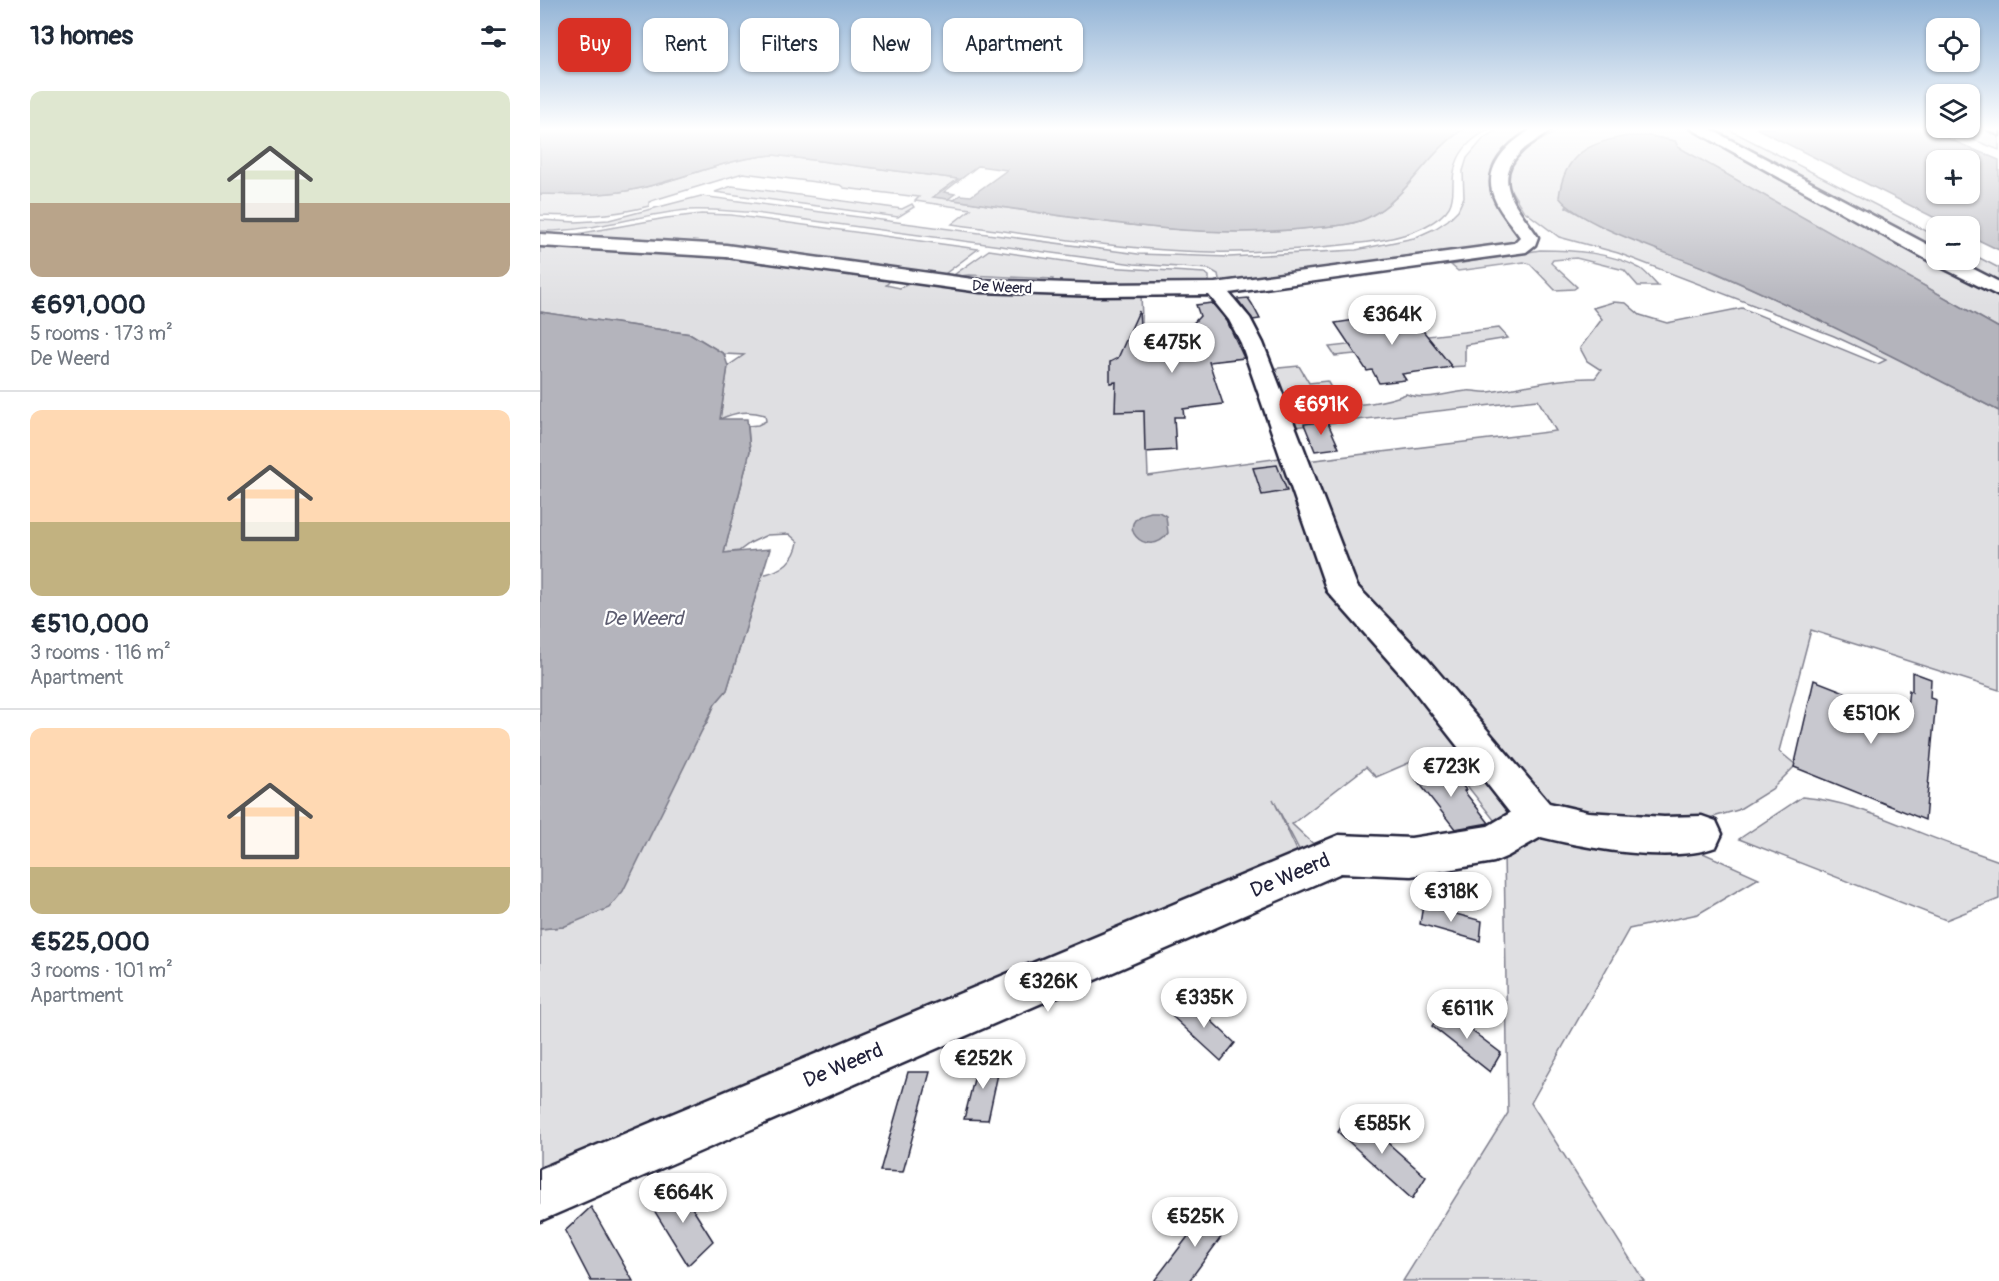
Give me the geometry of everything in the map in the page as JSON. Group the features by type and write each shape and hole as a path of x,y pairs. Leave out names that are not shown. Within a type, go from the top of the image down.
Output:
{"street":[{"name":"De Weerd","path":"540,240 726,251 980,286 1099,290 1215,289 1519,248 1529,237 1502,197 1501,188"},
{"path":"1809,188 1926,251"},
{"path":"1961,270 1999,290"},
{"path":"1215,289 1239,318 1252,343 1342,591 1416,669 1537,818 1588,830 1664,835 1702,834"},
{"name":"De Weerd","path":"540,1195 1339,854 1411,857 1494,843 1537,818"}],"shaded area":[{"path":"642,188 694,188 649,202 649,206 622,212 568,216 540,215 540,194 629,191"},
{"path":"727,188 745,188 902,209 912,204 914,207 898,217 715,192"},
{"path":"844,188 947,188 934,197 1122,224 1217,231 1264,231 1348,224 1369,217 1383,209 1405,188 1453,188 1451,203 1438,219 1413,232 1390,238 1313,248 1256,252 1200,252 1067,240 952,224 971,209 915,201 919,197"},
{"path":"1464,188 1491,188 1495,200 1504,214 1521,234 1520,241 1509,246 1220,284 1218,274 1209,269 1134,264 748,212 687,210 577,229 540,231 540,220 576,222 609,220 701,196 1138,254 1229,257 1356,250 1414,238 1448,220 1458,210 1464,197"},
{"path":"1509,188 1588,188 1566,207 1621,234 1788,305 1999,411 1999,690 1811,630 1779,751 1796,765 1772,789 1738,810 1688,824 1554,816 1363,602 1307,461 1556,431 1538,400 1293,427 1269,369 1299,366 1309,383 1327,381 1339,399 1354,404 1383,401 1406,394 1428,397 1466,391 1489,392 1555,381 1595,378 1601,370 1587,361 1580,348 1602,319 1593,308 1613,302 1626,303 1640,315 1667,323 1742,308 1878,364 1886,360 1834,336 1618,253 1559,237 1523,210"},
{"path":"1750,188 1803,188 1926,254 1926,270 1956,270 1999,293 1999,328"},
{"path":"1811,188 1842,188 1926,231 1926,250"},
{"path":"701,214 731,215 978,249 942,276 555,238"},
{"path":"540,244 683,253 891,280 886,285 900,288 911,283 962,290 1059,295 1141,294 1148,476 1280,458 1287,460 1335,592 1516,818 1502,830 1439,750 1376,777 1366,767 1292,824 1323,853 1305,861 1273,799 1301,859 540,1184 540,929 563,927 707,723 715,704 727,690 762,575 786,564 794,555 798,542 789,534 767,535 739,551 724,553 750,451 748,426 766,421 765,415 748,412 720,419 728,366 744,355 724,354 691,334 540,312"},
{"path":"989,250 1105,267 1205,273 1209,276 1209,283 1150,286 1052,283 1053,279 969,275 951,277"},
{"path":"1540,250 1578,252 1617,259 1641,269 1658,286 1638,286 1624,270 1576,258 1553,260 1551,263 1577,287 1574,289 1555,290 1530,264 1524,262 1458,271 1451,265"},
{"path":"1980,258 1999,268 1999,288 1965,270 1980,270"},
{"path":"1499,328 1508,338 1465,345 1465,366 1448,367 1405,349 1335,356 1329,347"},
{"path":"1802,797 1821,799 1856,808 1999,861 1999,899 1946,920 1739,839"},
{"path":"1549,832 1685,845 1759,878 1698,914 1629,929 1531,1103 1644,1281 1403,1281 1508,1113 1504,851"}],"water":[{"path":"540,188 642,188 591,194 540,194"},
{"path":"946,188 950,188 944,192 955,194 948,199 933,197"},
{"path":"982,188 1404,188 1383,208 1355,222 1311,228 1221,232 1177,230 1087,220 953,200 960,195 971,196"},
{"path":"1561,188 1750,188 1999,328 1999,411 1894,357 1717,273 1609,230 1571,208 1559,197"},
{"path":"1875,188 1926,188 1926,204 1980,204 1980,188 1999,188 1999,250 1980,241 1980,216 1931,216"},
{"name":"De Weerd","path":"540,312 691,334 724,354 728,366 720,419 747,419 750,451 724,553 770,549 727,690 715,704 623,891 609,908 563,927 540,929"},
{"path":"1151,512 1159,512 1166,516 1168,533 1160,541 1151,543 1136,537 1133,523 1139,517"}],"building":[{"path":"1248,298 1260,319 1253,320 1237,299"},
{"path":"1212,303 1227,321 1244,358 1209,362 1223,404 1183,409 1184,417 1174,417 1176,450 1145,452 1144,411 1115,412 1116,382 1110,383 1110,362 1118,358 1139,311 1141,338 1181,336 1200,316 1196,305"},
{"path":"1408,312 1452,367 1402,374 1406,380 1379,383 1372,370 1367,371 1335,323"},
{"path":"1327,421 1339,448 1315,451 1304,424"},
{"path":"1277,465 1287,491 1262,495 1253,468"},
{"path":"1912,672 1931,679 1930,698 1936,700 1925,820 1794,767 1814,680 1906,716 1909,690 1912,692"},
{"path":"1445,764 1489,823 1455,829 1416,779"},
{"path":"1423,905 1482,921 1480,941 1420,924"},
{"path":"1187,998 1235,1043 1221,1061 1172,1016"},
{"path":"1443,1009 1501,1053 1490,1072 1432,1026"},
{"path":"979,1059 1001,1060 988,1120 964,1119"},
{"path":"908,1072 930,1072 903,1172 880,1171"},
{"path":"1352,1111 1426,1177 1412,1199 1338,1132"},
{"path":"677,1184 713,1241 688,1265 652,1207"},
{"path":"1212,1205 1230,1225 1189,1281 1154,1281"},
{"path":"591,1207 633,1281 591,1281 565,1231"}]}
